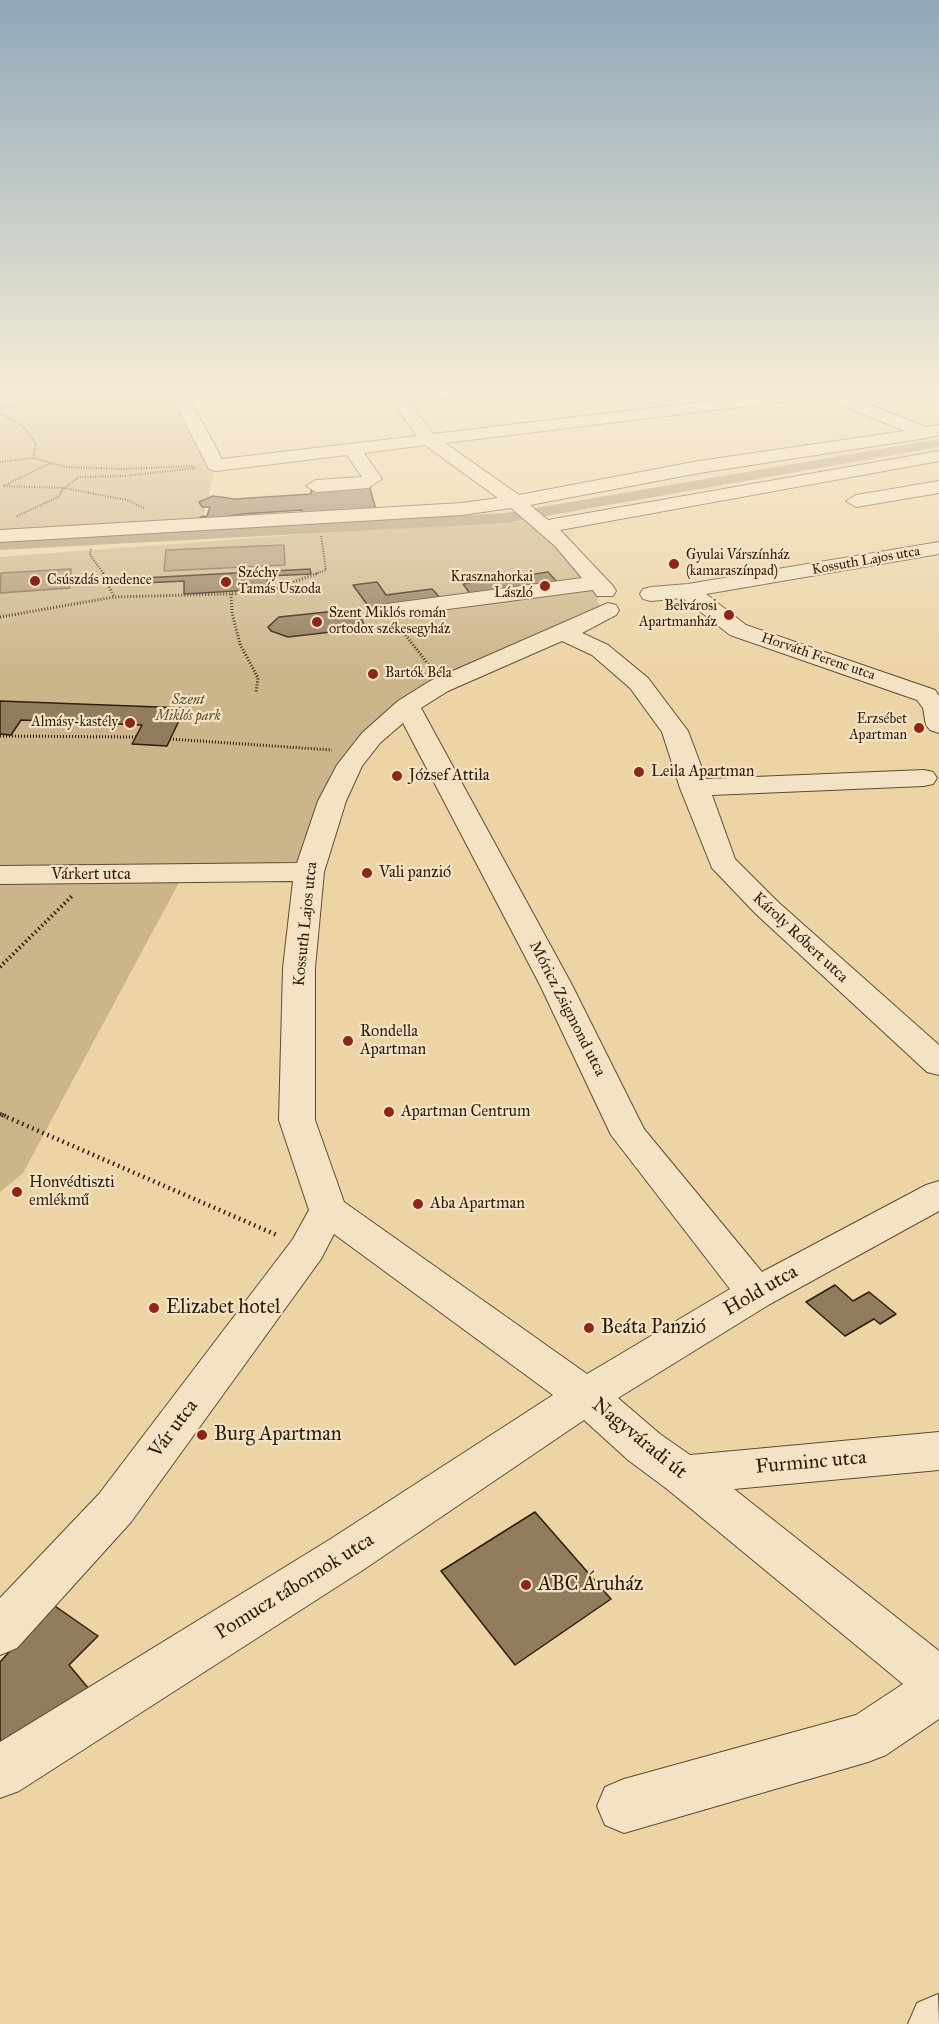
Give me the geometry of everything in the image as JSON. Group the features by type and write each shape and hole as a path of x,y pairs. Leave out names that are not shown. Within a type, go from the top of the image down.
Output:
{"street":[{"path":"316,486 323,485"},
{"path":"492,485 562,542 624,598"},
{"path":"5,527 162,525 400,513 517,504 608,485"},
{"path":"543,526 772,485"},
{"path":"856,501 939,486"},
{"name":"Kossuth Lajos utca","path":"328,1210 297,1120 299,968 309,872 332,801 360,752 371,738 407,705 444,685 563,633 624,598 688,591 939,548"},
{"name":"Horváth Ferenc utca","path":"688,591 738,630 926,695 935,708 939,724"},
{"path":"387,610 624,598"},
{"name":"Károly Róbert utca","path":"563,633 600,650 639,683 675,731 722,862 767,908 939,1064"},
{"name":"Móricz Zsigmond utca","path":"407,705 556,985 629,1135 756,1293"},
{"path":"694,789 924,778"},
{"name":"Várkert utca","path":"0,875 309,872"},
{"name":"Hold utca","path":"586,1396 756,1293 939,1194"},
{"name":"Vár utca","path":"0,1632 115,1508 307,1249 328,1210"},
{"name":"Nagyváradi út","path":"328,1210 586,1396 644,1447 683,1475 939,1682"},
{"name":"Pomucz tábornok utca","path":"0,1772 346,1555 586,1396"},
{"name":"Furminc utca","path":"683,1475 939,1451"},
{"path":"624,1806 868,1737 939,1690"}],"path":[{"path":"5,527 58,497 67,485"},
{"path":"2,486 64,488 127,500 155,514 162,525"},
{"path":"0,617 114,597 262,593 326,570 320,532"},
{"path":"83,548 91,547 90,555 105,576 114,597"},
{"path":"231,594 232,613 240,644 258,678 256,693"},
{"path":"387,610 444,685"},
{"path":"0,736 136,737"},
{"path":"170,739 360,752"},
{"path":"0,967 94,875"},
{"path":"0,1114 307,1249"}],"green space":[{"path":"0,485 211,485 202,523 0,536"},
{"name":"Szent Miklós park","path":"527,521 562,542 599,594 597,602 608,610 440,686 371,738 309,872 183,875 23,1173 0,1192 0,557 320,533"}],"shaded area":[{"path":"284,545 285,565 164,571 166,550"},
{"name":"Csúszdás medence","path":"71,569 70,588 0,593 1,573"}],"building":[{"path":"369,485 376,510 303,515 302,510 242,514 206,520 200,517 207,516 210,507 202,507 199,502 213,496 235,499 311,494 311,490"},
{"name":"Széchy Tamás Uszoda","path":"310,569 311,574 267,576 268,589 184,594 184,581 143,583 143,578"},
{"path":"548,572 559,584 472,596 463,584 496,579 492,575 506,574 509,578"},
{"path":"377,582 386,595 432,589 442,600 371,610 353,585"},
{"name":"Szent Miklós román ortodox székesegyház","path":"356,609 366,628 288,637 271,631 268,627 279,617"},
{"name":"Almásy-kastély","path":"0,701 185,708 167,746 132,744 142,725 21,720 11,735 0,734"},
{"path":"835,1285 853,1301 869,1292 896,1314 880,1324 874,1319 845,1336 806,1302"},
{"name":"ABC Áruház","path":"535,1512 611,1599 515,1665 441,1571"},
{"path":"52,1604 98,1636 69,1665 89,1689 0,1748 0,1662"}],"waterway":[{"path":"0,545 506,518 694,485"}],"place":[{"name":"Gyulai Várszínház (kamaraszínpad)","path":"674,564"},
{"name":"Csúszdás medence","path":"35,581"},
{"name":"Széchy Tamás Uszoda","path":"226,582"},
{"name":"Krasznahorkai László","path":"545,586"},
{"name":"Belvárosi Apartmanház","path":"729,615"},
{"name":"Szent Miklós román ortodox székesegyház","path":"317,622"},
{"name":"Bartók Béla","path":"373,674"},
{"name":"Almásy-kastély","path":"130,723"},
{"name":"Erzsébet Apartman","path":"919,728"},
{"name":"Leila Apartman","path":"639,772"},
{"name":"József Attila","path":"397,776"},
{"name":"Vali panzió","path":"367,873"},
{"name":"Rondella Apartman","path":"348,1041"},
{"name":"Apartman Centrum","path":"389,1112"},
{"name":"Honvédtiszti emlékmű","path":"17,1192"},
{"name":"Aba Apartman","path":"418,1204"},
{"name":"Elizabet hotel","path":"154,1308"},
{"name":"Beáta Panzió","path":"589,1328"},
{"name":"Burg Apartman","path":"202,1435"},
{"name":"ABC Áruház","path":"526,1585"}]}
